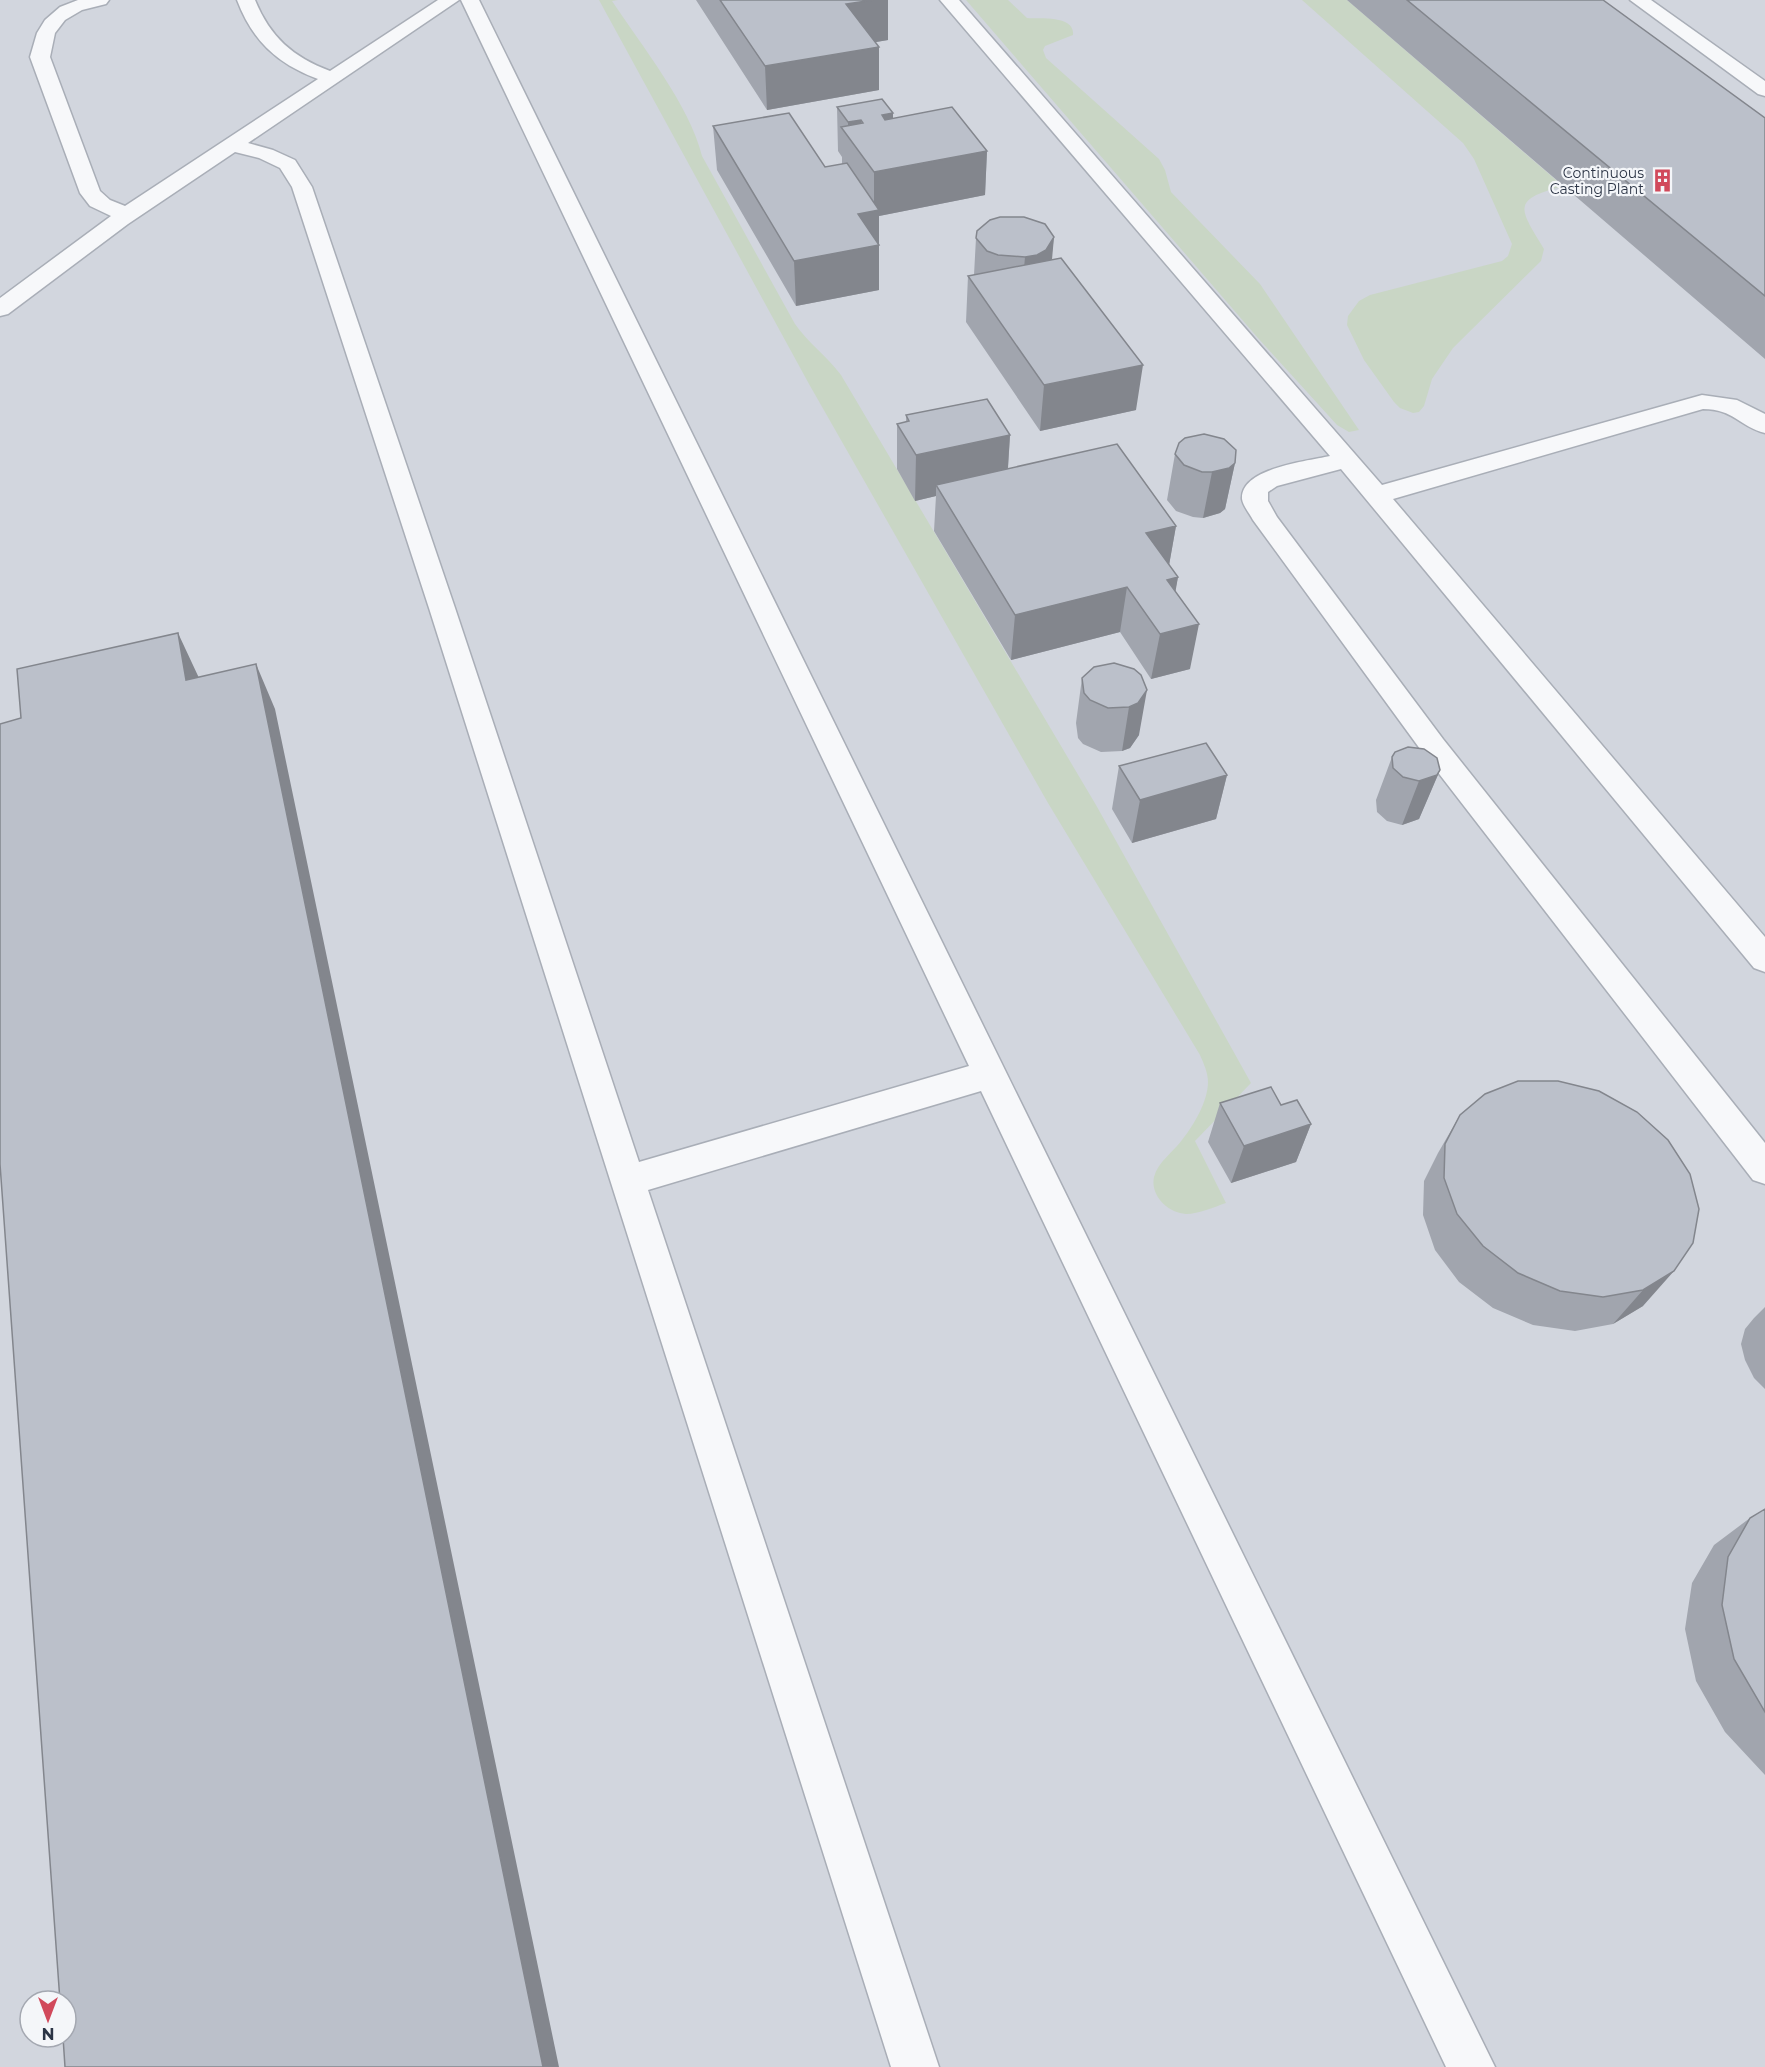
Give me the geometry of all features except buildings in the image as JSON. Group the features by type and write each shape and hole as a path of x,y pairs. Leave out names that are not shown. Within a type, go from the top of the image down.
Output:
{"lane":[{"path":"100,0 70,9 55,19 42,39 40,57 90,194 107,207 128,214"},
{"path":"246,0 263,37 283,56 309,70 332,78"},
{"path":"0,309 128,214 450,0"},
{"path":"470,0 1470,2067"},
{"path":"949,0 1377,495 1765,959"},
{"path":"1639,0 1765,90"},
{"path":"231,145 266,154 288,164 302,187 446,619 915,2067"},
{"path":"1377,495 1702,402 1720,401 1730,404 1748,412 1765,426"},
{"path":"1347,460 1268,480 1256,489 1255,501 1266,520 1433,746 1765,1169"},
{"path":"628,1181 990,1074"}],"shaded area":[{"path":"0,0 1765,0 1765,2067 0,2067"}],"green space":[{"path":"599,0 618,0 612,1 676,97 696,137 702,156 795,324 841,375 1096,805 1251,1083 1195,1141 1226,1203 1201,1212 1186,1214 1167,1207 1158,1197 1153,1184 1156,1172 1191,1127 1206,1097 1208,1079 1200,1055 1048,803 809,384"},
{"path":"966,0 1008,0 1027,18 1056,19 1069,24 1073,35 1045,46 1043,50 1046,58 1159,159 1165,170 1171,192 1260,284 1359,430 1349,432 1337,425 1258,338"},
{"path":"1302,0 1347,0 1563,186 1535,196 1528,201 1525,207 1525,215 1529,224 1544,249 1541,261 1453,348 1432,379 1424,406 1419,412 1413,413 1400,408 1394,402 1364,360 1347,325 1348,316 1359,301 1370,295 1502,261 1508,256 1512,244 1474,159 1463,143"}],"place":[{"name":"Continuous Casting Plant","path":"1662,181"}]}
